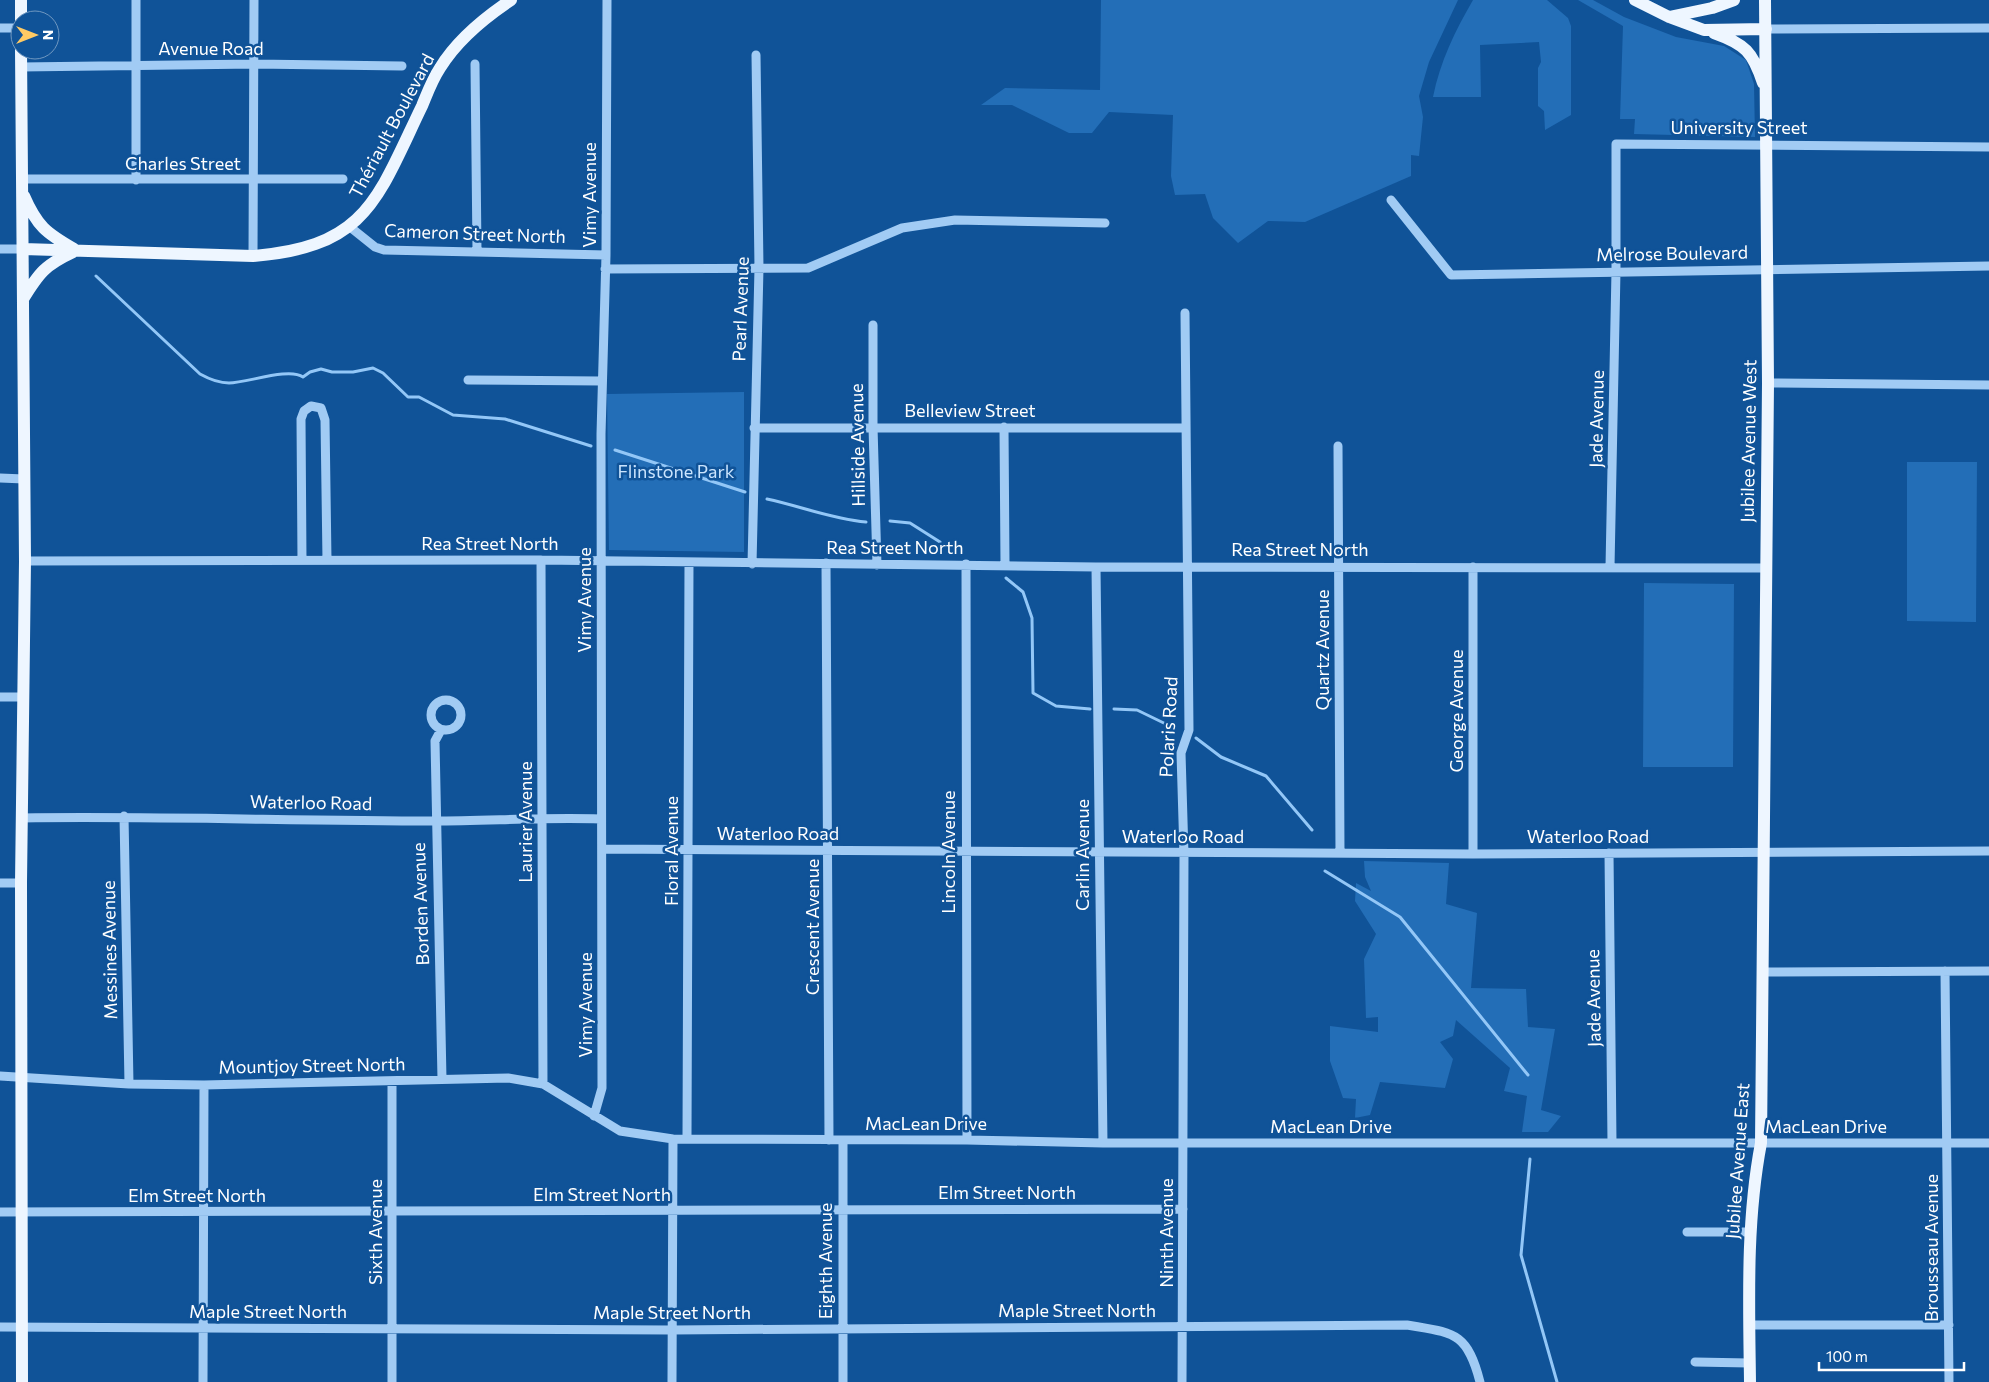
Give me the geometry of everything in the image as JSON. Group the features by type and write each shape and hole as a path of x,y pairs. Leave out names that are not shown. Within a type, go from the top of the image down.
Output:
{"main road":[{"name":"Thériault Boulevard","path":"23,249 253,256 284,253 317,245 350,226 369,208 383,186 440,68 461,41 488,15 511,0"},
{"path":"1635,0 1669,17 1735,40 1748,49 1756,63 1767,95"},
{"path":"1669,17 1712,8 1734,0"},
{"name":"Jubilee Avenue West","path":"1763,853 1768,383 1765,0"},
{"path":"1704,30 1766,29"},
{"path":"20,60 25,561 21,884 22,1382"},
{"path":"22,185 34,220 52,237 76,250"},
{"path":"23,299 37,277 51,262 76,250"},
{"name":"Jubilee Avenue East","path":"1750,1382 1750,1232 1754,1180 1760,1143 1763,853"}],"street":[{"path":"136,0 136,180"},
{"path":"253,256 254,0"},
{"name":"Vimy Avenue","path":"594,1116 602,1088 602,850 600,819 601,381 606,255 607,0"},
{"path":"1766,29 1989,28"},
{"name":"Pearl Avenue","path":"752,564 752,485 759,268 756,55"},
{"name":"Avenue Road","path":"20,67 255,64 402,66"},
{"path":"475,64 477,251"},
{"name":"University Street","path":"1616,271 1616,144 1989,147"},
{"name":"Charles Street","path":"22,185 136,180 344,179"},
{"name":"Melrose Boulevard","path":"1391,200 1451,275 1989,266"},
{"path":"605,269 808,268 902,228 955,220 1105,223"},
{"name":"Cameron Street North","path":"350,226 375,247 384,250 606,255"},
{"path":"0,249 23,249"},
{"name":"Jade Avenue","path":"1610,567 1616,271"},
{"name":"Polaris Road","path":"1183,1143 1184,854 1181,752 1189,730 1185,313"},
{"name":"Hillside Avenue","path":"873,325 873,428 877,565"},
{"path":"468,380 601,381"},
{"path":"1768,383 1989,385"},
{"path":"302,560 301,420 304,411 311,406 321,408 326,420 327,560"},
{"path":"1004,427 1005,564"},
{"name":"Belleview Street","path":"754,428 1186,428"},
{"name":"Quartz Avenue","path":"1338,446 1340,853"},
{"path":"0,478 24,479"},
{"name":"Laurier Avenue","path":"542,560 543,1084"},
{"name":"Rea Street North","path":"25,561 602,560 752,564 1005,564 1096,567 1765,568"},
{"name":"Floral Avenue","path":"687,1139 689,562"},
{"name":"Crescent Avenue","path":"826,563 829,850 829,1140"},
{"name":"Lincoln Avenue","path":"966,564 967,1140"},
{"name":"Carlin Avenue","path":"1096,567 1103,1143"},
{"name":"George Avenue","path":"1473,567 1473,854"},
{"path":"0,697 24,697"},
{"name":"Borden Avenue","path":"441,730 435,742 442,1079"},
{"name":"Waterloo Road","path":"22,818 124,816 436,821 542,817 600,819"},
{"name":"Messines Avenue","path":"124,816 129,1084"},
{"name":"Waterloo Road","path":"602,850 829,850 1099,854 1989,851"},
{"name":"Jade Avenue","path":"1609,853 1612,1142"},
{"path":"0,884 21,884"},
{"name":"Brousseau Avenue","path":"1945,971 1949,1382"},
{"path":"1762,972 1989,971"},
{"name":"Mountjoy Street North","path":"0,1076 129,1084 204,1085 508,1078 543,1084 594,1116"},
{"name":"Sixth Avenue","path":"392,1082 392,1382"},
{"path":"203,1382 204,1085"},
{"path":"594,1116 620,1131 673,1139 672,1382"},
{"name":"MacLean Drive","path":"673,1139 967,1140 1103,1143 1989,1142"},
{"name":"Eighth Avenue","path":"843,1140 843,1382"},
{"name":"Ninth Avenue","path":"1182,1382 1183,1143"},
{"name":"Elm Street North","path":"0,1212 1183,1209"},
{"path":"1687,1232 1750,1232"},
{"name":"Maple Street North","path":"0,1327 672,1330 1407,1325 1450,1332 1466,1345 1476,1367 1480,1382"},
{"path":"1749,1325 1949,1325"},
{"path":"1695,1362 1750,1363"}],"green space":[{"path":"1101,0 1458,0 1429,62 1419,96 1423,117 1419,156 1411,155 1411,176 1305,222 1268,221 1238,243 1213,218 1205,194 1175,195 1171,176 1173,115 1109,112 1092,133 1069,133 1012,105 981,105 1005,88 1100,90"},
{"path":"1473,0 1547,0 1568,18 1571,26 1571,115 1545,130 1544,111 1538,106 1538,68 1541,62 1539,42 1480,45 1481,97 1433,97 1449,47"},
{"path":"1578,0 1593,0 1624,17 1676,37 1724,46 1746,60 1754,84 1755,137 1634,134 1635,119 1620,119 1623,26"},
{"name":"Flinstone Park","path":"744,392 744,552 609,550 607,394"},
{"path":"1907,462 1977,462 1976,622 1907,621"},
{"path":"1644,583 1734,584 1733,767 1643,767"},
{"path":"1364,861 1449,863 1446,904 1477,913 1471,988 1526,989 1528,1027 1555,1029 1541,1110 1561,1116 1548,1132 1522,1132 1527,1096 1504,1091 1510,1068 1456,1020 1453,1036 1440,1042 1453,1059 1445,1088 1380,1082 1370,1115 1355,1118 1356,1099 1343,1098 1330,1061 1330,1026 1378,1032 1378,1017 1366,1018 1364,959 1376,934 1355,901 1356,883 1371,891 1365,877"}],"waterway":[{"path":"96,276 200,374 214,380 229,383 288,374 297,374 303,377 310,372 321,369 332,372 353,372 373,368 383,373 408,397 419,397 453,415 505,419 591,446"},
{"path":"615,450 745,492"},
{"path":"767,499 828,515 866,522"},
{"path":"890,521 910,523 940,542"},
{"path":"1006,578 1023,592 1032,618 1033,693 1056,706 1090,709"},
{"path":"1114,709 1137,710 1172,727"},
{"path":"1196,738 1221,757 1266,776 1312,830"},
{"path":"1325,871 1400,917 1528,1075"},
{"path":"1530,1159 1521,1255 1557,1382"}]}
